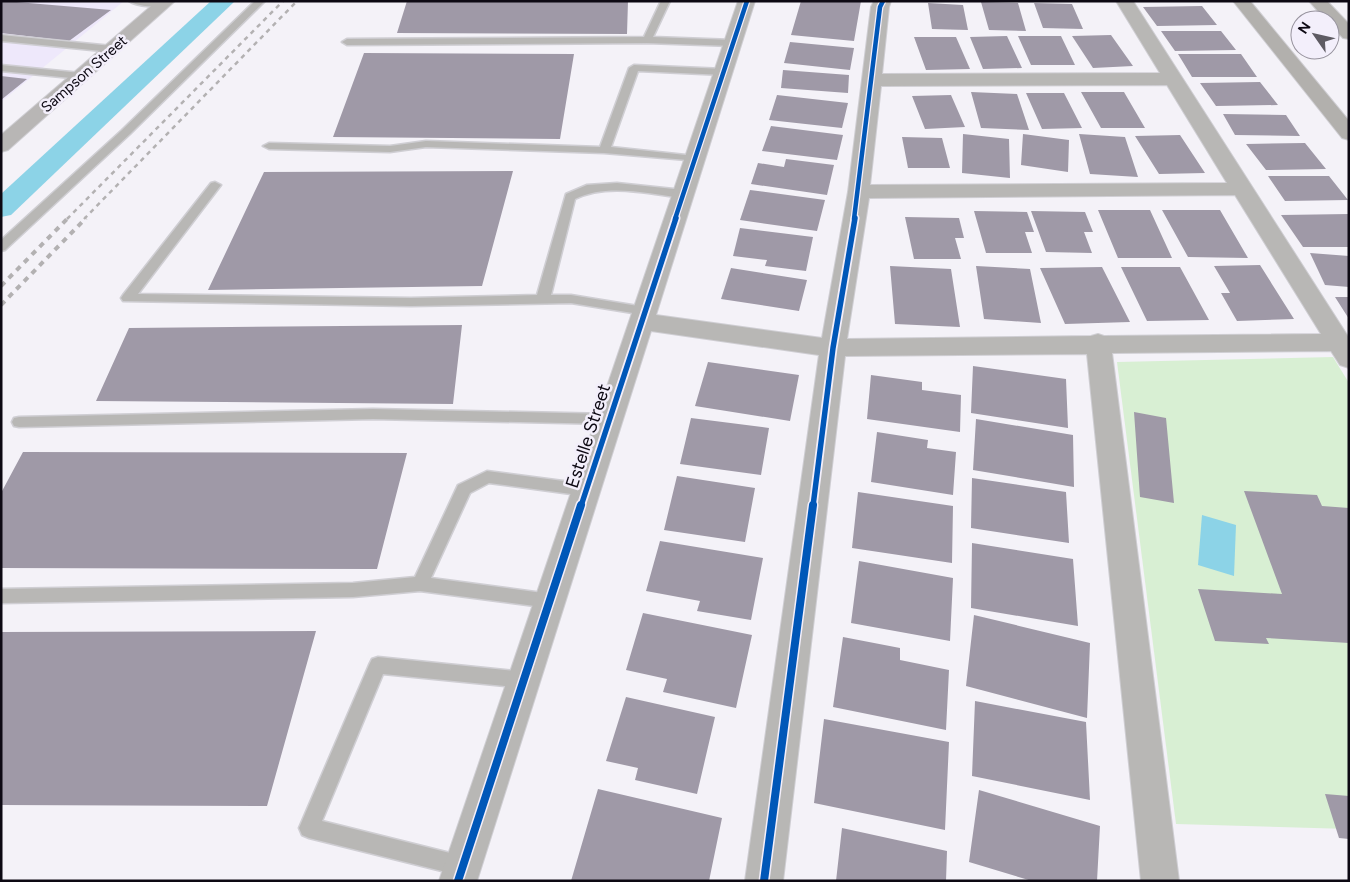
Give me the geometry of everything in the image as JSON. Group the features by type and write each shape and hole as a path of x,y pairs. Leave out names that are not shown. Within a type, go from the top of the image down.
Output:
{"main road":[{"path":"1242,1 1349,134"},
{"path":"1318,1 1349,34"}],"street":[{"name":"Estelle Street","path":"460,874 747,1"},
{"path":"764,881 833,348 859,192 880,7 884,1"},
{"path":"1124,1 1343,351"},
{"name":"Sampson Street","path":"1,146 165,3"},
{"path":"872,80 1173,79"},
{"path":"859,192 1241,189"},
{"path":"644,316 833,348 1098,343 1343,351"},
{"path":"1098,343 1160,881"}],"lane":[{"path":"133,1 165,3"},
{"path":"1,247 126,132 261,1"},
{"path":"647,40 666,1"},
{"path":"1,38 112,49"},
{"path":"347,42 647,40 733,43"},
{"path":"1,68 81,76"},
{"path":"604,150 634,68 724,72"},
{"path":"269,146 390,149 426,144 604,150 695,159"},
{"path":"215,185 128,298 411,302 571,299 644,316"},
{"path":"543,299 570,197 587,189 617,187 683,194"},
{"path":"19,422 373,414 610,419"},
{"path":"420,584 464,488 487,477 586,490"},
{"path":"1,596 353,590 420,584 550,602"},
{"path":"460,874 309,828 378,665 524,680"}],"shaded area":[{"path":"1,1 124,1 1,102"}],"green space":[{"path":"1333,357 1349,383 1349,829 1176,824 1117,362"}],"water":[{"path":"1202,515 1236,525 1234,576 1198,565"}],"building":[{"path":"1,1 111,10 69,41 1,33"},
{"path":"407,1 628,1 627,34 397,33"},
{"path":"801,1 861,1 854,41 791,35"},
{"path":"981,2 1018,3 1026,31 989,30"},
{"path":"928,3 963,5 968,30 932,29"},
{"path":"1034,3 1072,4 1083,29 1043,28"},
{"path":"1202,6 1217,25 1157,26 1143,7"},
{"path":"1161,31 1221,31 1236,50 1175,51"},
{"path":"1111,35 1133,66 1093,68 1072,36"},
{"path":"1007,36 1022,68 983,69 970,37"},
{"path":"1018,36 1061,36 1075,65 1031,65"},
{"path":"914,37 956,37 970,69 926,70"},
{"path":"790,42 854,48 850,70 784,63"},
{"path":"364,53 574,54 560,139 333,137"},
{"path":"1178,54 1241,54 1257,77 1192,77"},
{"path":"783,70 849,75 848,93 781,88"},
{"path":"1,76 27,79 1,100"},
{"path":"1260,82 1278,105 1216,106 1200,83"},
{"path":"971,92 1017,94 1029,130 981,128"},
{"path":"1081,92 1124,92 1145,128 1101,128"},
{"path":"1026,93 1064,93 1082,128 1042,129"},
{"path":"777,95 848,103 842,128 769,120"},
{"path":"951,95 965,127 925,129 912,96"},
{"path":"1223,114 1286,115 1300,136 1235,135"},
{"path":"771,126 843,135 837,160 762,151"},
{"path":"963,134 1009,139 1010,178 962,173"},
{"path":"1023,134 1069,140 1068,172 1021,165"},
{"path":"1079,134 1125,137 1138,177 1090,174"},
{"path":"1180,135 1205,173 1159,174 1135,136"},
{"path":"902,137 942,138 950,168 908,168"},
{"path":"1305,143 1326,169 1266,170 1246,144"},
{"path":"786,159 834,165 827,195 751,184 758,163 784,167"},
{"path":"513,171 482,286 208,290 264,172"},
{"path":"1268,176 1329,176 1348,200 1285,201"},
{"path":"750,190 825,200 817,231 740,220"},
{"path":"1098,210 1150,210 1172,258 1118,258"},
{"path":"1162,210 1220,210 1248,258 1188,257"},
{"path":"974,211 1027,212 1034,232 1025,232 1032,253 986,253"},
{"path":"1031,211 1085,212 1093,232 1084,232 1092,253 1046,252"},
{"path":"1349,214 1349,247 1303,247 1281,215"},
{"path":"905,217 959,218 964,238 955,238 961,259 914,259"},
{"path":"740,228 813,237 806,271 765,266 767,260 733,256"},
{"path":"1310,253 1349,256 1349,287 1325,285"},
{"path":"1260,265 1294,319 1237,321 1221,293 1230,293 1214,266"},
{"path":"890,266 951,269 960,327 895,324"},
{"path":"976,266 1030,269 1041,323 984,319"},
{"path":"1102,267 1130,322 1065,324 1040,268"},
{"path":"1121,267 1180,267 1209,320 1147,321"},
{"path":"731,268 807,280 799,311 721,299"},
{"path":"1335,297 1349,297 1349,319"},
{"path":"462,325 453,404 96,401 129,328"},
{"path":"708,362 799,375 790,421 695,406"},
{"path":"973,366 1066,379 1068,428 971,413"},
{"path":"871,375 922,382 922,390 961,395 960,432 867,419"},
{"path":"1134,412 1166,418 1174,503 1140,497"},
{"path":"691,418 769,428 761,475 680,464"},
{"path":"976,419 1073,435 1074,487 973,470"},
{"path":"877,432 928,440 927,448 956,452 953,495 871,482"},
{"path":"23,452 407,453 377,569 1,568 1,493"},
{"path":"677,476 755,488 745,542 664,530"},
{"path":"972,478 1066,492 1069,543 971,528"},
{"path":"1244,491 1317,495 1322,506 1349,508 1349,643 1266,638 1269,644 1215,641 1198,589 1282,594"},
{"path":"858,492 953,506 952,563 852,548"},
{"path":"660,541 763,558 751,620 697,611 700,601 646,591"},
{"path":"972,543 1073,559 1078,626 971,608"},
{"path":"859,561 953,578 950,641 851,623"},
{"path":"643,613 752,635 736,708 663,692 667,679 626,670"},
{"path":"974,615 1090,643 1087,718 966,686"},
{"path":"316,631 267,806 1,805 1,632"},
{"path":"843,637 900,648 900,660 949,670 946,730 833,707"},
{"path":"626,697 715,717 697,794 635,780 638,768 606,761"},
{"path":"975,701 1086,722 1090,800 972,776"},
{"path":"824,719 949,742 945,830 814,803"},
{"path":"598,789 722,818 709,881 571,881"},
{"path":"979,790 1100,826 1097,881 1032,881 969,862"},
{"path":"1325,794 1349,796 1349,839 1339,838"},
{"path":"842,828 947,851 946,881 836,881"}],"waterway":[{"path":"1,209 224,1"}],"railway":[{"path":"67,219 283,1"},
{"path":"84,219 297,1"},
{"path":"1,286 68,218"},
{"path":"1,305 86,218"}],"cycle path":[{"path":"458,881 747,1"},
{"path":"764,881 833,348 859,192 880,7 883,1"}]}
